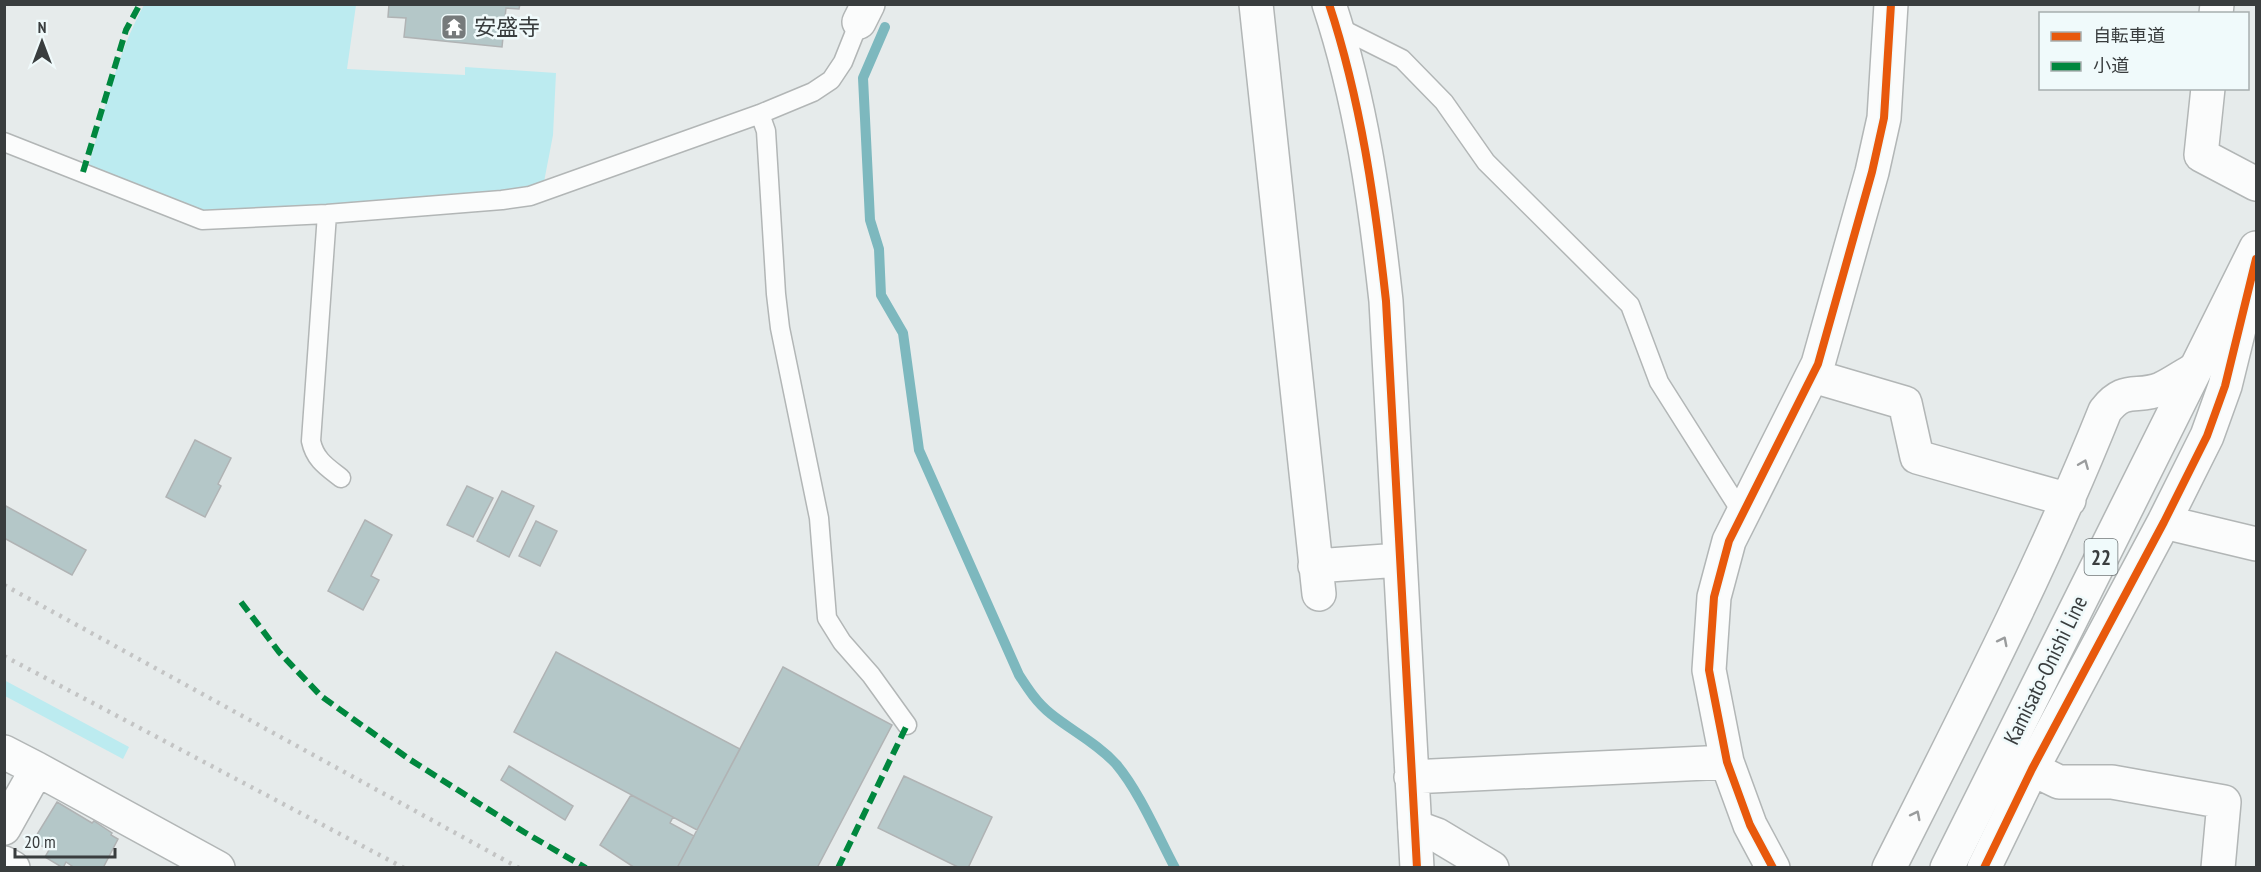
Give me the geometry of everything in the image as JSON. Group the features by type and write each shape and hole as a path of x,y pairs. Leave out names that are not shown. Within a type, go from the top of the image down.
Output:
{"street":[{"path":"1256,4 1317,580 1400,560"},
{"path":"1773,867 1750,825 1727,762 1709,670 1714,597 1729,541 1818,364 1872,172 1884,118 1891,4"},
{"path":"1333,15 1364,139 1386,302 1417,867"},
{"path":"2208,90 2201,155 2256,183"},
{"name":"Kamisato-Onishi Line","path":"1947,867 2256,248"},
{"path":"1984,867 2032,769 2164,522 2207,436 2225,386 2256,259"},
{"path":"1889,867 2020,608 2069,500 2105,411 2114,400 2126,394 2159,390 2194,370"},
{"path":"1813,376 1905,403 1917,456 2069,500"},
{"path":"2164,522 2256,544"},
{"path":"4,752 218,867"},
{"path":"1411,777 1727,762"},
{"path":"4,828 37,769"},
{"path":"2032,769 2058,782 2112,782 2224,802 2218,867"},
{"path":"1415,827 1437,835 1492,867"},
{"path":"4,862 13,867"}],"lane":[{"path":"4,142 202,219 327,214 449,205 530,196 760,114 813,92 831,80 843,62 863,13"},
{"path":"1333,15 1402,59 1444,102 1486,162 1630,305 1659,382 1742,513"},
{"path":"760,114 766,131 780,328 819,518 827,618 842,642 871,675 907,725"},
{"path":"327,214 311,441 314,453 321,463 341,478"}],"shaded area":[{"path":"144,5 356,5 347,69 465,75 465,67 556,73 553,135 544,182 515,191 213,212 200,209 89,165 119,63"},
{"path":"4,680 129,747 123,759 5,696"}],"building":[{"name":"安盛寺","path":"389,4 520,4 519,9 506,8 502,47 404,37 406,18 388,17"},
{"path":"195,440 231,458 218,484 221,486 205,517 166,497"},
{"path":"467,486 493,498 473,537 447,525"},
{"path":"502,491 534,506 509,557 477,541"},
{"path":"4,505 86,550 72,575 4,538"},
{"path":"365,520 392,535 371,576 379,580 363,610 328,591"},
{"path":"536,521 557,531 540,566 519,556"},
{"path":"556,652 740,749 697,830 514,732"},
{"path":"783,667 892,725 817,868 677,868"},
{"path":"509,766 573,806 565,820 501,780"},
{"path":"904,776 992,817 968,868 960,868 878,828"},
{"path":"631,795 673,817 670,823 694,836 677,868 635,868 600,845"},
{"path":"57,802 92,823 94,821 118,839 103,868 75,868 66,862 63,868 45,857 49,850 33,841"}],"waterway":[{"path":"885,27 863,78 870,220 879,249 881,295 903,333 919,450 1019,675 1046,710 1101,750 1116,764 1140,800 1175,868"}],"railway":[{"path":"4,585 519,868"},
{"path":"4,656 404,868"}],"marked path":[{"path":"83,172 126,30 140,4"},
{"path":"241,602 279,652 321,696 409,759 524,832 586,868"},
{"path":"838,868 907,725"}],"cycle path":[{"path":"1329,4 1358,114 1377,226 1386,301 1417,868"},
{"path":"1773,868 1750,825 1727,762 1709,670 1714,597 1729,541 1818,364 1872,172 1884,118 1891,4"},
{"path":"1984,868 2032,769 2164,522 2207,436 2225,386 2256,259"}],"place":[{"name":"安盛寺","path":"454,27"}]}
